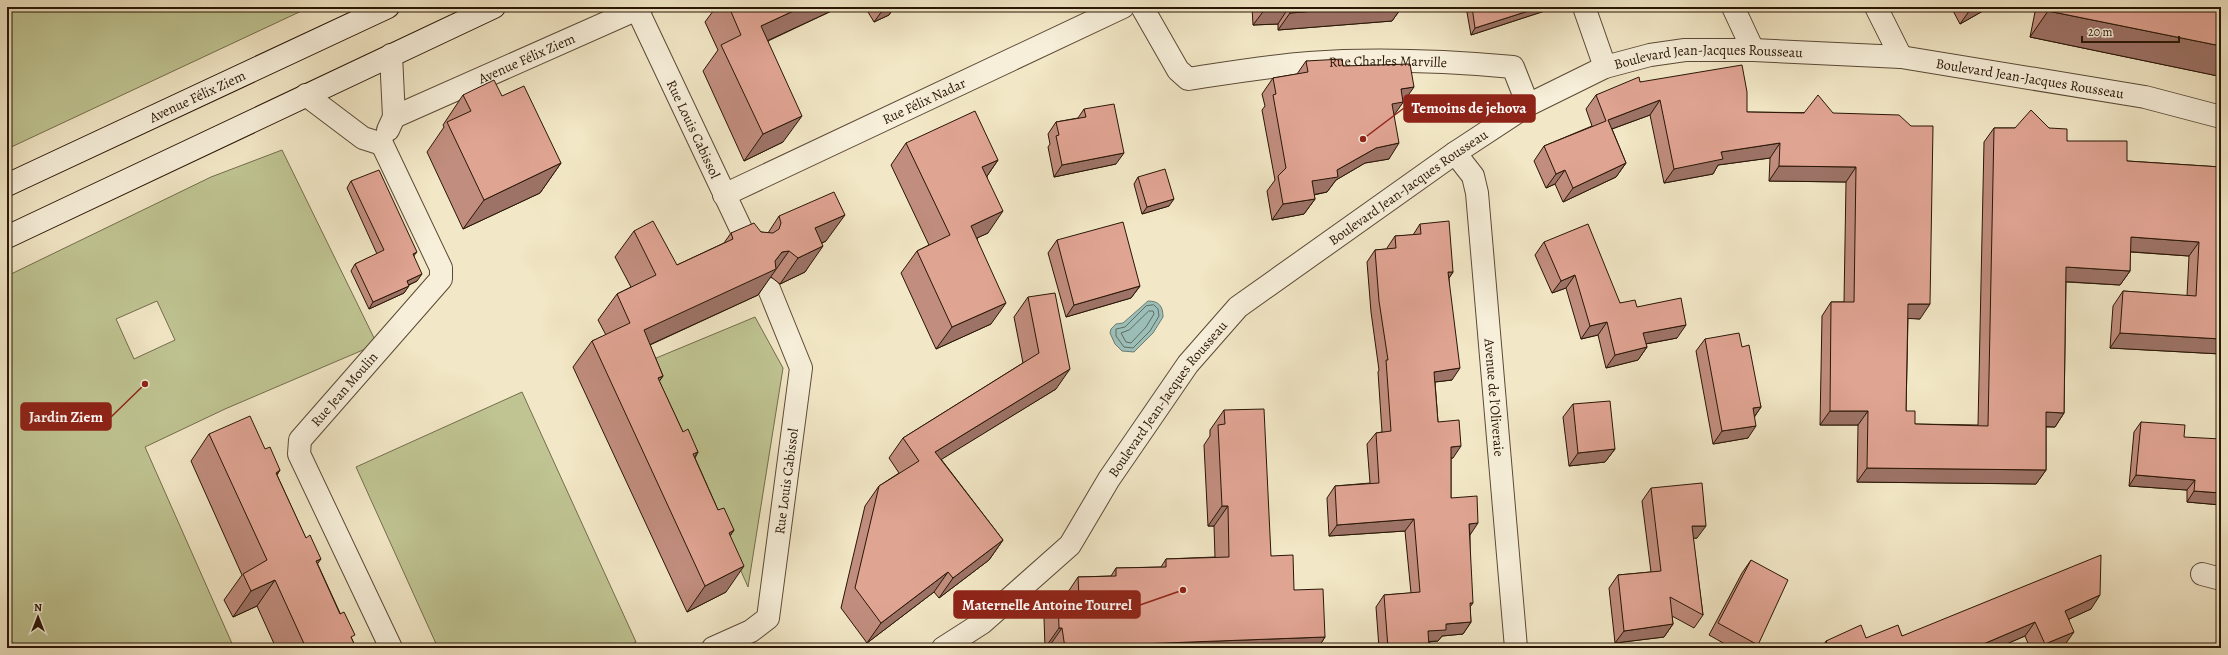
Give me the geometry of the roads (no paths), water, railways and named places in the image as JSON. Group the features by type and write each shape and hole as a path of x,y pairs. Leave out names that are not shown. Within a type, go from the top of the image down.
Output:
{"street":[{"name":"Avenue Félix Ziem","path":"7,185 388,7"},
{"path":"7,237 494,7"},
{"name":"Rue Félix Nadar","path":"724,195 1123,7"},
{"name":"Rue Charles Marville","path":"1142,7 1178,70 1188,78 1309,63 1405,60 1513,67 1528,105"},
{"path":"1584,7 1605,67"},
{"path":"1733,7 1753,50"},
{"path":"1876,7 1901,56"},
{"name":"Avenue Félix Ziem","path":"394,117 639,8"},
{"name":"Rue Louis Cabissol","path":"639,8 724,195 750,248"},
{"name":"Boulevard Jean-Jacques Rousseau","path":"943,648 982,623 1070,545 1109,479 1188,364 1238,307 1456,153 1528,105 1605,67 1650,55 1684,50 1753,50 1901,56 2145,97 2221,117"},
{"path":"306,95 363,138 382,144 394,117 391,55"},
{"name":"Rue Jean Moulin","path":"382,144 441,268 441,279 300,440 299,454 391,648"},
{"name":"Avenue de l'Oliveraie","path":"1456,153 1473,176 1477,193 1516,648"},
{"name":"Rue Louis Cabissol","path":"714,648 751,630 768,618 801,368 769,289"}],"water":[{"path":"1148,301 1158,303 1160,305 1163,317 1153,333 1134,352 1122,351 1115,344 1110,333 1111,329 1116,324 1123,323"}],"place":[{"name":"Temoins de jehova","path":"1363,139"},
{"name":"Jardin Ziem","path":"145,384"},
{"name":"Maternelle Antoine Tourrel","path":"1183,590"}]}
